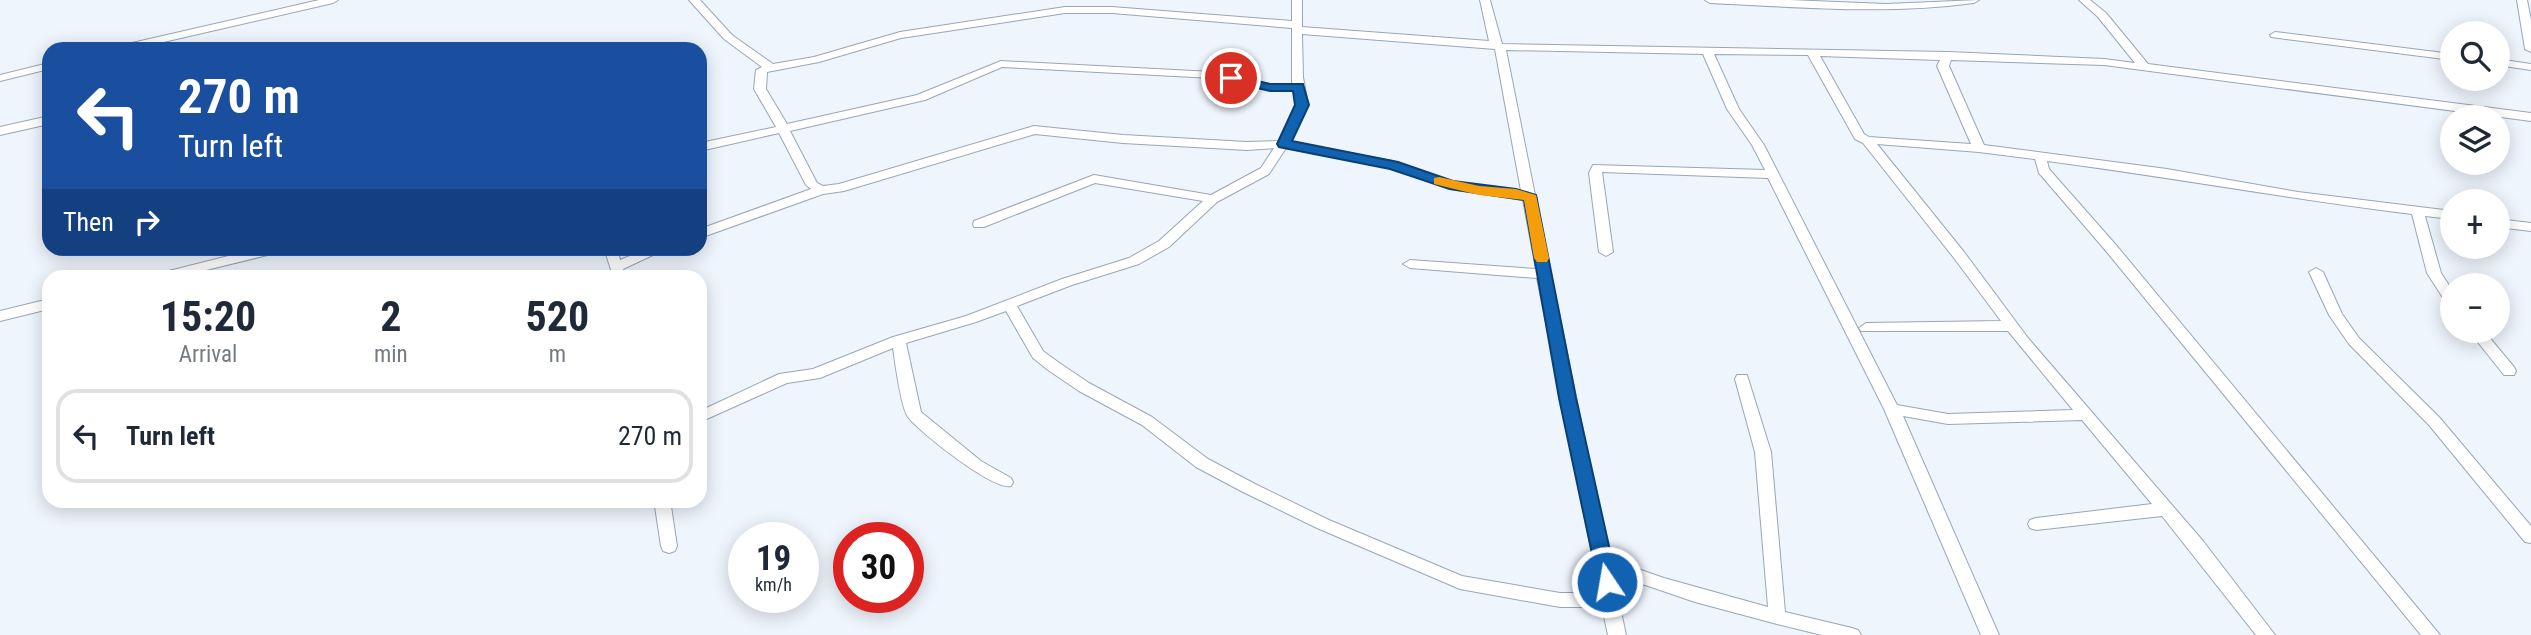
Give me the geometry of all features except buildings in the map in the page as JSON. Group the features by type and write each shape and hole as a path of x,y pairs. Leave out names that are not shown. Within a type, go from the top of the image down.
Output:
{"street":[{"path":"150,42 333,0"},
{"path":"694,0 728,37 770,67"},
{"path":"707,413 783,378 815,374 898,340 1009,305 1151,253 1213,199 1265,171 1283,144 1302,105 1299,87 1297,0"},
{"path":"1485,0 1531,198 1567,398 1617,635"},
{"path":"1710,0 1886,7 1930,6 1974,0"},
{"path":"2084,0 2102,15 2144,66"},
{"path":"2522,2 2531,49"},
{"path":"821,190 812,185 783,127 760,89 762,70 816,60 901,35 1065,10 1112,10 1497,46 1948,55 2144,66 2531,117"},
{"path":"2274,35 2440,56"},
{"path":"1707,51 1733,108 1758,145 1892,410 1990,635"},
{"path":"1812,52 1859,136 1867,140 1979,148 2167,173 2298,196 2440,213"},
{"path":"1948,55 1944,66 1979,148"},
{"path":"707,145 921,98 1001,64 1162,71 1213,75 1270,88 1299,87"},
{"path":"2510,64 2531,66"},
{"path":"0,78 42,68"},
{"path":"0,131 42,122"},
{"path":"707,231 821,190 840,188 1034,130 1123,139 1247,146 1283,144 1393,165 1450,185 1479,191 1516,193 1531,198"},
{"path":"1867,140 2011,326 2166,509 2266,635"},
{"path":"2040,156 2043,170 2244,407 2431,635"},
{"path":"1606,252 1595,173 1597,167 1771,174"},
{"path":"979,224 1094,180 1213,199"},
{"path":"2417,210 2434,273 2440,282"},
{"path":"2510,225 2531,227"},
{"path":"190,270 247,256"},
{"path":"621,270 647,256"},
{"path":"1410,264 1545,274"},
{"path":"2316,272 2336,315 2354,341 2434,421 2531,537"},
{"path":"1009,305 1038,354 1053,366 1084,387 1147,421 1202,463 1248,488 1323,524 1460,582 1560,600 1611,600"},
{"path":"0,316 42,306"},
{"path":"1866,328 2011,326"},
{"path":"898,340 915,414 975,465 1006,482"},
{"path":"2486,343 2510,371"},
{"path":"1742,379 1763,452 1777,617"},
{"path":"1892,410 1948,419 2084,415"},
{"path":"663,508 669,546"},
{"path":"2036,524 2166,509"},
{"path":"1604,564 1631,575 1777,617 1852,635"}],"slow traffic":[{"path":"1439,181 1479,191 1516,193 1531,198 1542,258"}],"route":[{"path":"1231,78 1270,88 1299,87 1302,105 1283,144 1393,165 1450,185 1479,191 1516,193 1531,198 1567,398 1607,582"}]}
